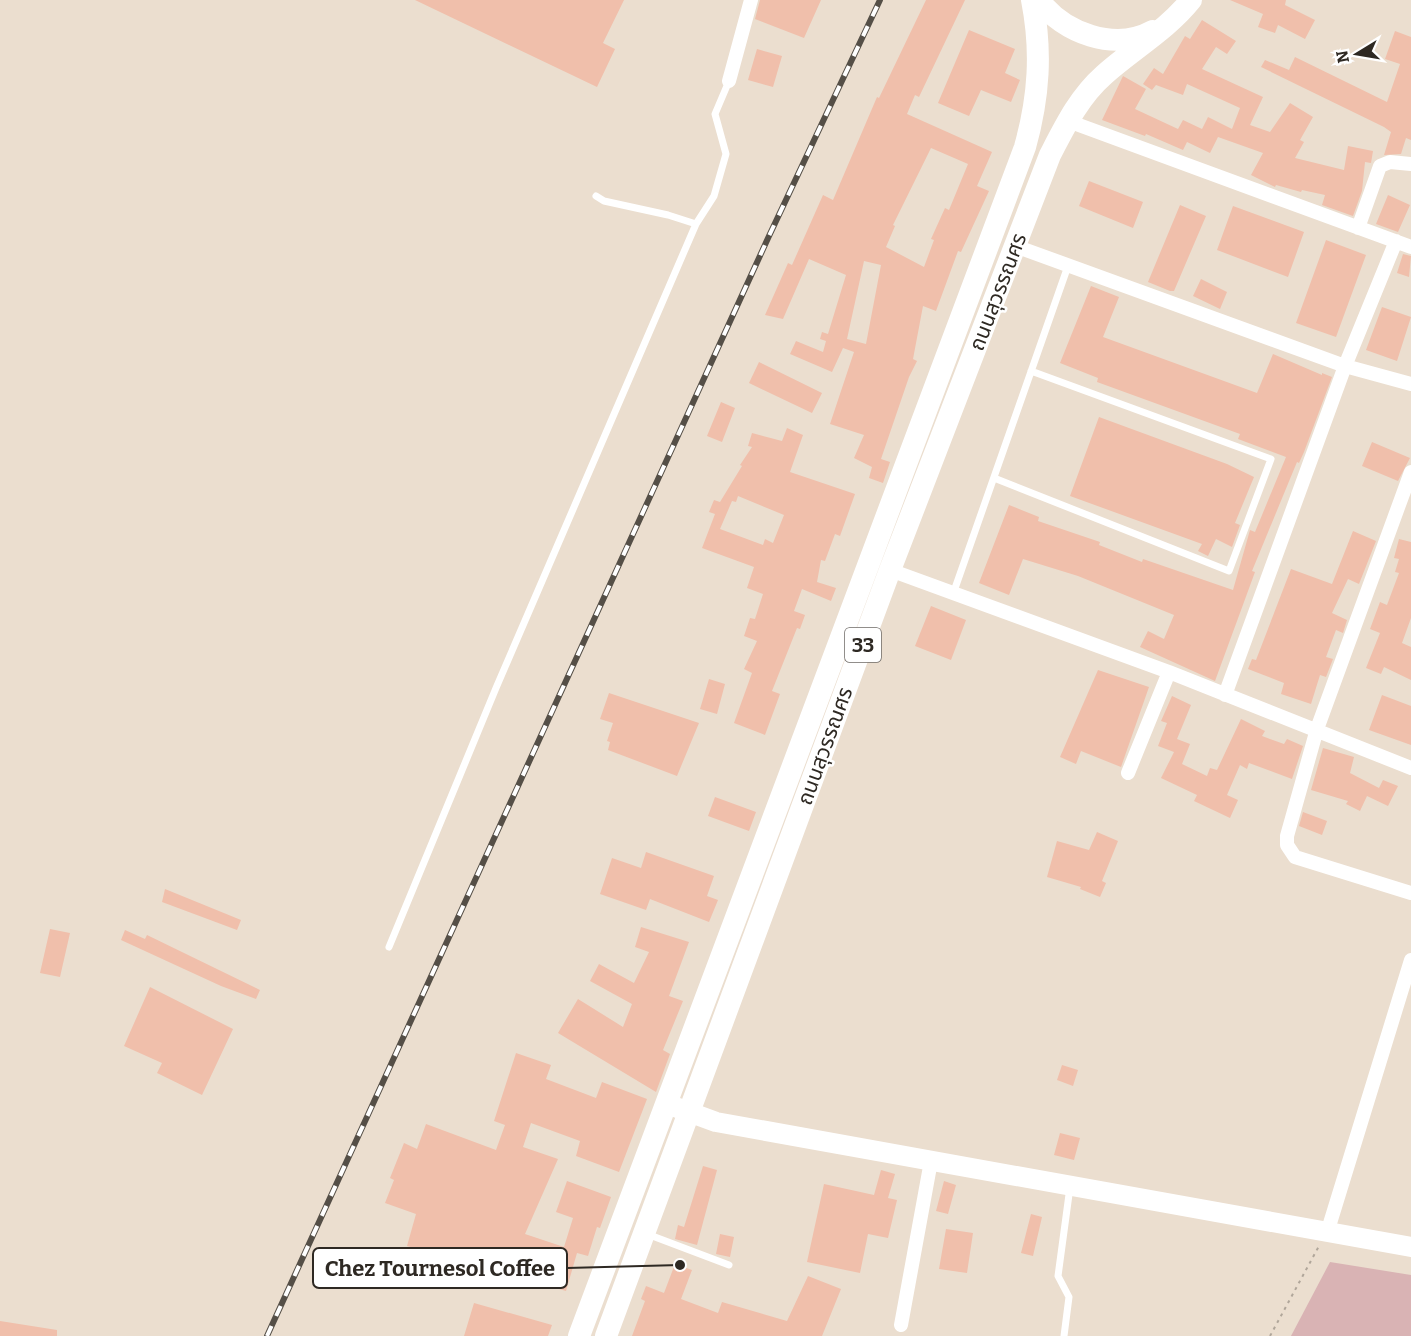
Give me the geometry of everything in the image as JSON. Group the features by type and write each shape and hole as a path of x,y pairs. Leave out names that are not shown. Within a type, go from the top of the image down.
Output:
{"main road":[{"name":"ถนนสุวรรณศร","path":"579,1336 1025,147 1033,119 1039,69 1032,0"},
{"path":"1039,0 1066,25 1084,34 1110,40 1148,34 1170,22"},
{"name":"ถนนสุวรรณศร","path":"606,1336 890,570 1050,155 1084,96 1104,75 1170,22 1191,0"},
{"path":"667,1104 716,1122 1411,1247"}],"street":[{"path":"729,81 751,0"},
{"path":"1068,121 1411,247"},
{"path":"1358,228 1380,166 1390,162 1411,164"},
{"path":"1225,695 1345,366 1396,241"},
{"path":"1015,246 1345,366 1411,384"},
{"path":"1411,472 1317,729 1287,836 1290,853 1295,857 1411,893"},
{"path":"890,570 1169,672 1411,768"},
{"path":"1128,774 1169,672"},
{"path":"1327,1233 1411,960"},
{"path":"901,1325 931,1161"}],"lane":[{"path":"389,947 496,688 696,224 714,196 726,154 715,114 729,81"},
{"path":"596,196 604,201 668,215 696,224"},
{"path":"953,594 1068,266"},
{"path":"994,478 1229,571 1271,459 1031,371"},
{"path":"1064,1336 1069,1297 1058,1276 1070,1187"},
{"path":"644,1233 729,1265"}],"path":[{"path":"1270,1336 1327,1233"}],"shaded area":[{"path":"1330,1262 1411,1275 1411,1336 1291,1336"}],"building":[{"path":"415,0 624,0 603,43 615,49 597,87"},
{"path":"760,0 821,0 804,38 755,19"},
{"path":"926,0 965,0 919,97 915,95 907,114 992,152 977,186 989,191 961,252 958,251 936,311 923,306 913,359 917,361 909,377 881,459 890,462 883,483 869,478 872,467 854,458 864,435 830,424 854,352 843,348 832,372 790,354 796,341 823,352 826,341 820,339 822,332 828,334 846,275 809,259 783,319 765,315 788,263 792,265 823,195 833,200 877,97 879,98","holes":["931,148 968,164 949,210 945,208 931,239 934,240 924,267 886,247 895,226 893,225","864,261 881,265 866,344 847,339"]},
{"path":"1230,0 1286,0 1285,5 1315,20 1305,39 1278,25 1275,33 1258,27 1263,14"},
{"path":"1202,20 1236,41 1227,54 1216,47 1202,69 1263,97 1250,125 1270,132 1290,103 1313,117 1300,140 1304,142 1295,158 1344,170 1348,146 1373,151 1371,163 1365,162 1362,191 1353,216 1322,205 1325,195 1302,190 1301,192 1276,185 1275,187 1251,175 1263,153 1218,137 1210,153 1187,142 1183,150 1146,134 1145,136 1102,120 1123,76 1146,89 1135,109 1178,129 1183,120 1202,129 1208,117 1232,129 1240,108 1187,84 1183,95 1156,85 1152,90 1143,84 1154,68 1163,74 1185,36 1190,39"},
{"path":"969,30 1015,49 1005,73 1020,80 1011,102 981,90 969,116 938,103"},
{"path":"1395,31 1411,37 1411,140 1406,138 1401,154 1384,155 1391,132 1384,127 1261,67 1265,60 1289,70 1295,57 1387,102 1400,64 1385,59"},
{"path":"757,49 782,56 773,87 748,80"},
{"path":"1089,181 1143,202 1133,228 1079,206"},
{"path":"1388,195 1410,205 1398,232 1376,224"},
{"path":"1180,205 1206,216 1174,291 1170,291 1148,282"},
{"path":"1233,206 1304,232 1288,277 1217,250"},
{"path":"1326,240 1366,255 1336,337 1296,323"},
{"path":"1403,254 1411,256 1409,277 1397,273"},
{"path":"1201,279 1227,292 1220,309 1193,296"},
{"path":"1091,286 1119,297 1103,337 1257,393 1273,354 1332,377 1304,452 1299,463 1297,462 1252,571 1255,572 1215,681 1140,647 1148,631 1164,639 1174,615 1078,576 1023,559 1009,595 979,583 1009,505 1039,517 1038,521 1100,542 1099,545 1142,562 1143,559 1233,590 1250,530 1255,532 1286,457 1238,439 1240,434 1097,382 1098,378 1060,363"},
{"path":"1382,307 1411,317 1397,361 1366,350"},
{"path":"759,362 822,393 812,413 749,383"},
{"path":"721,402 735,408 722,442 707,436"},
{"path":"1099,417 1227,464 1254,477 1235,523 1240,525 1232,547 1216,539 1208,556 1198,551 1202,544 1070,496"},
{"path":"787,428 803,435 790,472 855,494 840,536 835,534 825,561 821,560 817,582 836,588 831,601 802,589 794,611 805,615 800,629 797,628 772,691 780,694 765,735 734,723 752,673 744,669 757,641 744,636 750,618 755,619 763,594 747,588 754,567 702,548 715,514 709,512 714,500 720,502 742,466 740,465 752,447 748,446 752,433 782,441","holes":["738,496 784,515 773,543 765,539 763,545 720,529 732,501 736,502"]},
{"path":"1372,442 1410,458 1398,481 1362,466"},
{"path":"1353,531 1376,541 1359,584 1348,579 1332,613 1347,620 1343,633 1336,630 1326,657 1333,659 1326,677 1320,675 1311,704 1281,694 1284,683 1248,669 1252,659 1256,660 1291,569 1332,584"},
{"path":"1399,539 1411,542 1411,618 1402,643 1411,647 1411,680 1384,667 1381,674 1366,668 1380,633 1370,629 1380,602 1387,605 1399,573 1395,572 1399,559 1394,558"},
{"path":"931,606 966,620 951,660 915,646"},
{"path":"1098,670 1149,687 1121,767 1081,751 1076,764 1060,757"},
{"path":"709,679 725,684 717,714 700,709"},
{"path":"609,693 699,723 677,776 608,750 610,742 607,741 613,723 600,719"},
{"path":"1382,695 1411,706 1411,745 1369,730"},
{"path":"1172,696 1191,705 1177,739 1190,744 1182,764 1207,776 1210,768 1217,770 1241,719 1265,731 1262,736 1284,744 1287,739 1303,746 1292,779 1249,763 1247,769 1240,765 1227,795 1238,800 1230,818 1194,801 1197,795 1161,778 1174,752 1158,746 1167,723 1161,721"},
{"path":"1323,748 1354,757 1350,773 1379,788 1383,780 1398,786 1388,806 1367,796 1360,811 1346,804 1348,801 1311,790"},
{"path":"715,797 756,812 749,831 708,816"},
{"path":"1303,812 1327,821 1322,835 1299,826"},
{"path":"1097,832 1118,841 1102,881 1106,883 1100,897 1080,889 1081,887 1047,877 1057,841 1089,850"},
{"path":"646,852 714,876 707,896 718,900 709,922 650,899 646,910 600,894 612,858 641,868"},
{"path":"165,889 241,920 237,930 162,902"},
{"path":"641,927 689,942 669,996 683,1001 663,1050 670,1054 656,1092 558,1033 578,999 623,1027 632,1004 590,981 599,964 634,983 649,952 635,947"},
{"path":"50,929 70,933 60,977 40,973"},
{"path":"125,930 145,939 147,935 260,990 256,999 221,986 121,940"},
{"path":"150,987 233,1029 202,1095 157,1073 162,1063 124,1046"},
{"path":"516,1053 551,1065 546,1079 596,1098 602,1082 647,1099 619,1172 576,1156 580,1141 531,1123 523,1147 558,1159 525,1234 564,1247 573,1218 556,1212 567,1181 611,1197 600,1228 597,1227 588,1256 577,1253 566,1291 407,1246 416,1214 385,1203 394,1180 390,1178 404,1143 417,1149 426,1124 496,1150 505,1125 494,1121"},
{"path":"1062,1065 1078,1070 1073,1086 1057,1080"},
{"path":"1060,1133 1080,1138 1074,1160 1054,1155"},
{"path":"703,1166 717,1170 697,1245 675,1239 678,1225 684,1227"},
{"path":"881,1170 895,1174 888,1198 897,1200 888,1238 868,1234 860,1273 807,1262 824,1184 874,1195"},
{"path":"944,1181 956,1185 948,1214 936,1211"},
{"path":"1031,1214 1042,1217 1033,1256 1021,1253"},
{"path":"946,1229 973,1233 967,1273 939,1269"},
{"path":"720,1234 734,1237 730,1257 716,1254"},
{"path":"675,1264 692,1270 681,1299 718,1313 722,1302 787,1321 808,1276 841,1289 822,1336 632,1336 645,1301 641,1299 646,1286 664,1293"},
{"path":"474,1303 552,1325 548,1336 464,1336"},
{"path":"0,1321 57,1330 57,1336 0,1336"}],"railway":[{"path":"267,1336 769,236 880,0"}],"place":[{"name":"Chez Tournesol Coffee","path":"680,1265"}]}
